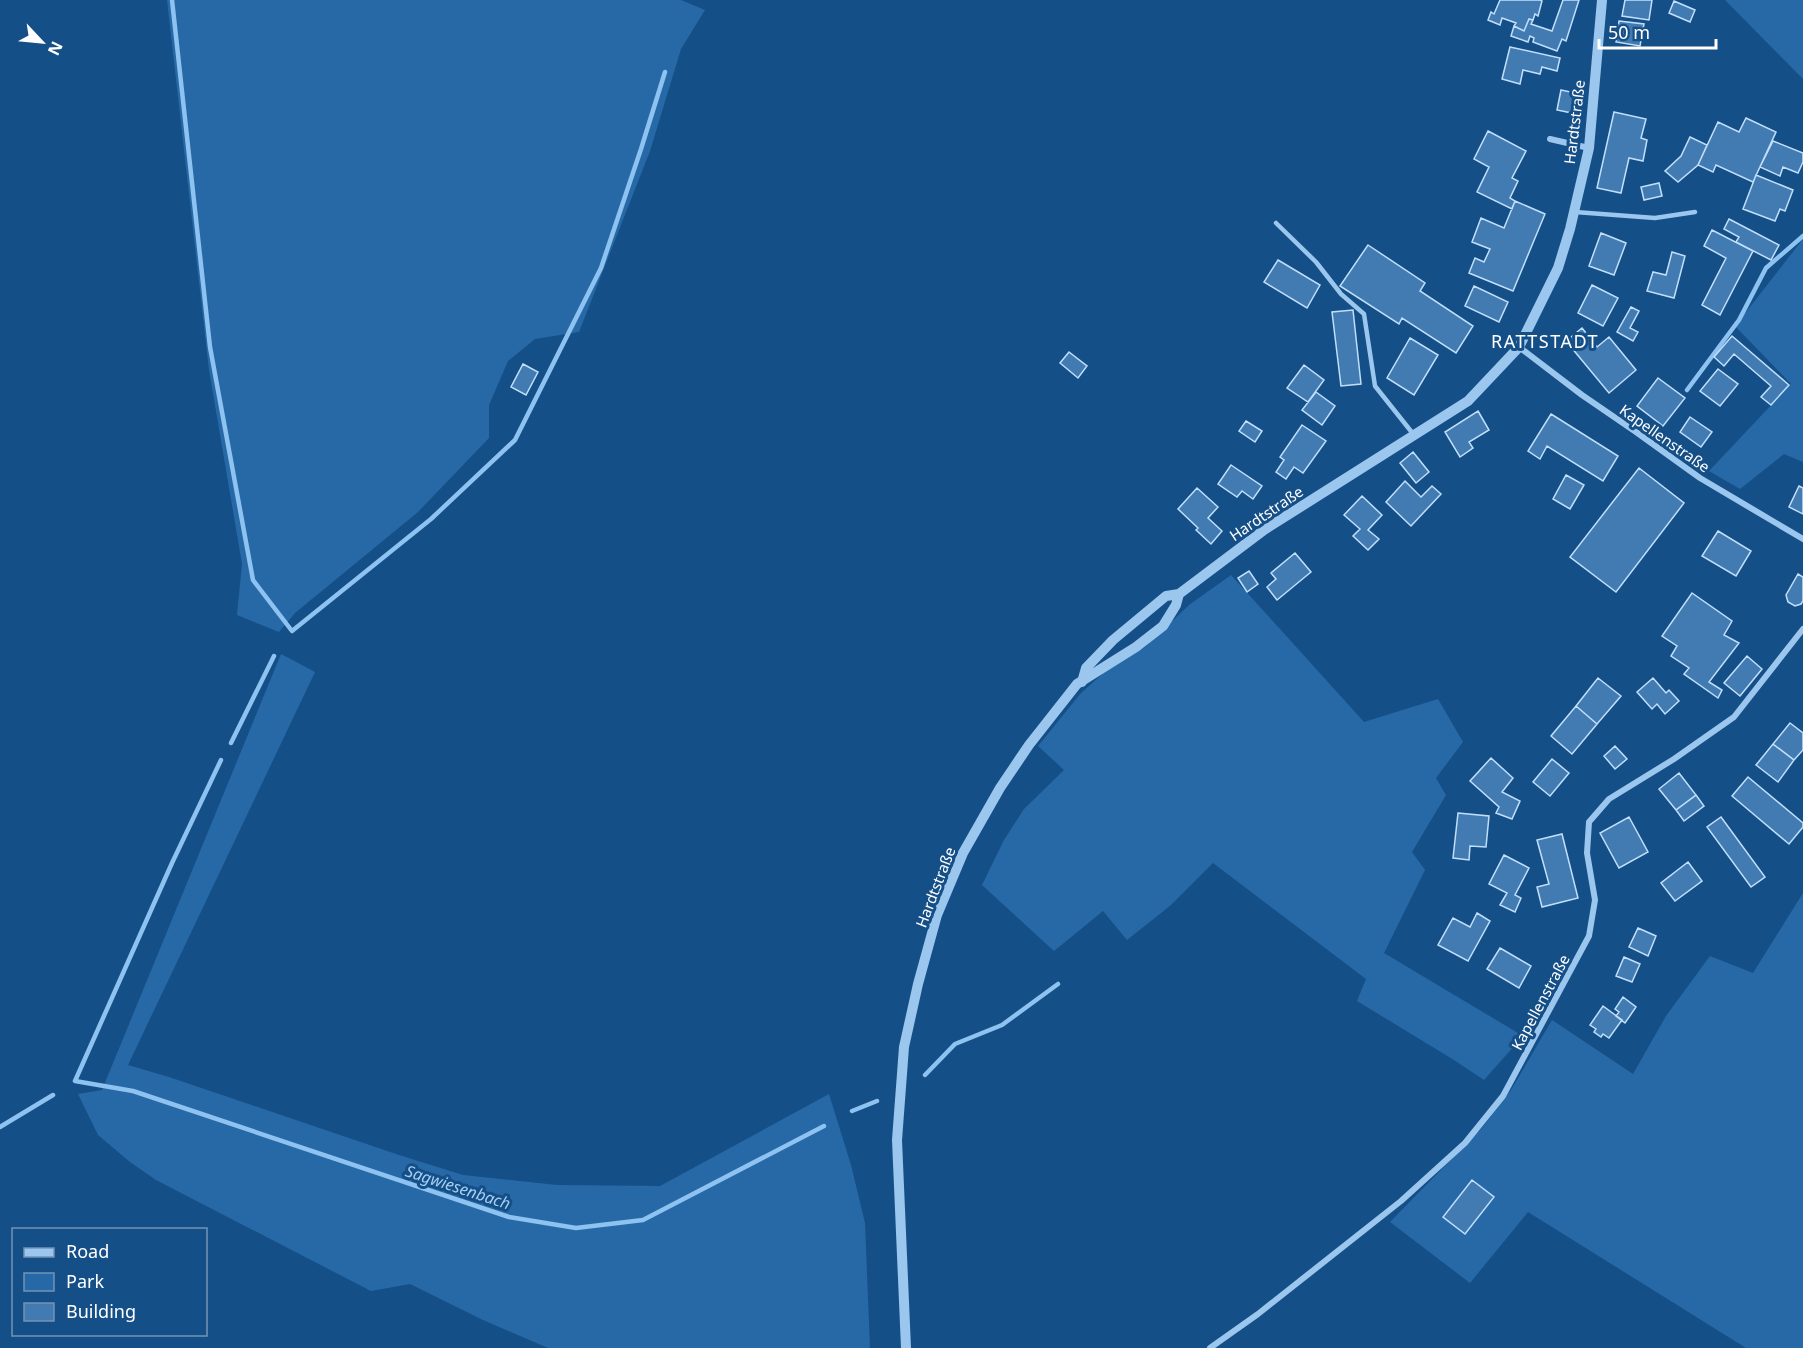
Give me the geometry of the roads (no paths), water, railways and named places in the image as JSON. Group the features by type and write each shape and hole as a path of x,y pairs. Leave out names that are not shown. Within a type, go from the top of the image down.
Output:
{"street":[{"name":"Hardtstraße","path":"906,1348 897,1140 904,1047 937,915 963,854 1000,788 1029,745 1077,684 1136,647 1163,626 1176,605 1179,594 1264,530 1468,401 1519,347 1558,268 1574,212 1589,148 1602,0"},
{"path":"1550,139 1589,148"},
{"name":"Kapellenstraße","path":"1519,347 1582,395 1700,478 1803,539"},
{"path":"1082,682 1086,668 1113,640 1166,596 1179,594"},
{"name":"Kapellenstraße","path":"1210,1348 1258,1314 1401,1201 1465,1143 1503,1096 1589,936 1595,900 1587,853 1589,822 1609,799 1674,759 1734,717 1803,629"}],"lane":[{"path":"1574,212 1655,218 1695,212"},
{"path":"1276,223 1316,262 1341,294 1364,314 1375,386 1414,435"}],"waterway":[{"path":"172,0 210,347 253,580 292,631 431,519 515,440 601,268 665,72"},
{"path":"1687,390 1739,320 1766,268 1803,236"},
{"path":"231,743 274,656"},
{"name":"Sagwiesenbach","path":"221,760 172,863 75,1081 133,1091 509,1217 576,1228 643,1220 824,1126"},
{"name":"Sagwiesenbach","path":"925,1075 955,1044 1002,1025 1058,984"},
{"name":"Sagwiesenbach","path":"0,1127 53,1095"},
{"name":"Sagwiesenbach","path":"852,1111 877,1101"}],"district":[{"name":"RATTSTADT","path":"1545,341"}]}
